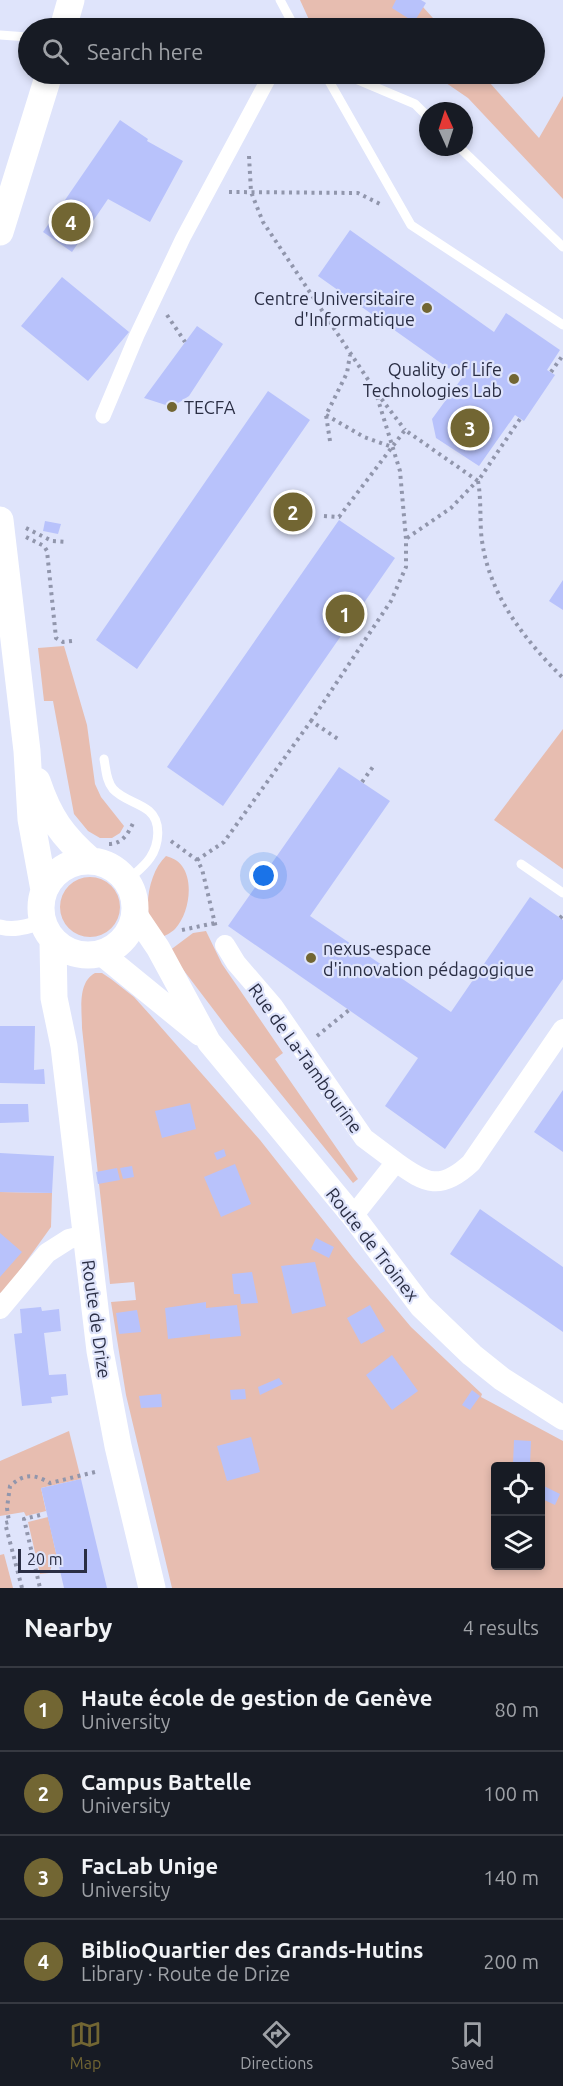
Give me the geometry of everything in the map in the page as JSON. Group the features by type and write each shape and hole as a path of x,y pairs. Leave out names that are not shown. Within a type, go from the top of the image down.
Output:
{"main road":[{"path":"66,18 71,0"},
{"path":"0,232 47,84"},
{"name":"Route de Drize","path":"0,520 27,751 31,819 44,890 41,912 48,931 54,998 64,1046 92,1295 108,1399 132,1512 152,1588"},
{"name":"Route de Drize","path":"27,751 44,802 60,832 97,853 105,864 127,881"},
{"path":"44,890 63,868 97,853"},
{"path":"48,931 65,949 90,954 114,948 132,927 135,914 132,891 127,881"},
{"name":"Route de Drize","path":"64,1046 71,976 90,954"}],"street":[{"path":"103,416 155,297 207,192 266,84"},
{"name":"Route de Troinex","path":"135,914 158,948 209,1042 353,1216 421,1305 472,1355 502,1379 563,1418"},
{"path":"0,927 48,931"},
{"name":"Rue de La-Tambourine","path":"225,945 236,963 273,1006 364,1138 417,1178 426,1181 445,1180 471,1163 563,1029"},
{"name":"Route de Troinex","path":"90,954 209,1042"},
{"path":"353,1216 396,1162"},
{"path":"0,1309 47,1253 69,1239 86,1235"}],"lane":[{"path":"280,0 290,18"},
{"path":"0,35 18,36"},
{"path":"331,84 411,225 563,325"},
{"path":"368,84 415,104 419,108"},
{"path":"468,156 563,247"},
{"path":"104,759 106,775 114,790 150,812 157,825 158,836 150,858 127,881"},
{"path":"522,864 563,893"}],"path":[{"path":"249,154 251,192 263,222 375,390 405,430 478,481 483,541 489,572 496,590 525,638 563,678"},
{"path":"207,192 358,193 381,206 397,199"},
{"path":"155,297 185,342"},
{"path":"330,441 326,415 347,373 350,354"},
{"path":"551,372 563,355"},
{"path":"197,860 224,842 311,721 392,601 406,567 400,471 375,390"},
{"path":"326,415 364,436 393,447"},
{"path":"406,539 451,508 478,481 520,419"},
{"path":"324,516 339,517 405,430"},
{"path":"38,534 52,541 67,542"},
{"path":"36,542 44,546 48,556 56,638 63,642 72,641"},
{"path":"311,721 338,739"},
{"path":"362,782 375,764"},
{"path":"97,853 123,839 129,832 141,806"},
{"path":"158,836 197,860 202,869 215,923 225,945"},
{"path":"182,930 215,923"},
{"path":"302,1048 349,1010"},
{"path":"22,1588 5,1523 9,1522 7,1508 10,1486 20,1478 28,1476 36,1475 50,1482 106,1469"},
{"path":"40,1515 24,1519 40,1588"}],"shaded area":[{"path":"300,0 420,0 433,18 308,18"},
{"path":"448,84 491,84 539,138 563,96 563,199 473,102"},
{"path":"64,646 87,725 95,784 101,797 124,826 120,833 112,838 100,838 88,831 74,814 53,701 44,701 38,648"},
{"path":"563,729 563,869 494,820"},
{"path":"166,856 173,858 182,866 189,889 187,907 180,923 159,939 149,916 148,900 153,876"},
{"path":"90,877 102,879 115,890 120,907 118,919 107,932 90,937 78,935 65,924 60,907 62,895 73,882"},
{"path":"206,931 222,964 283,1053 275,1059 358,1179 353,1183 229,1030 169,951 193,933"},
{"path":"95,973 102,973 134,997 260,1140 411,1327 482,1394 481,1397 563,1441 563,1588 172,1588 126,1395 111,1302 136,1300 134,1282 110,1284 82,1028 82,998 85,983"},
{"path":"0,1192 52,1193 51,1227 5,1291 0,1293"},
{"path":"69,1431 81,1479 41,1488 46,1511 26,1516 24,1512 0,1516 0,1461"},
{"path":"48,1517 58,1562 53,1563 49,1573 40,1574 28,1522"},
{"path":"4,1554 13,1588 0,1588 0,1555"}],"building":[{"path":"396,0 421,0 426,3 417,18 408,18 392,8"},
{"path":"120,120 148,139 147,141 183,161 150,222 108,199 72,252 43,232"},
{"path":"350,230 494,332 506,313 560,350 547,370 555,375 524,421 515,415 479,466 436,438 432,419 462,378 318,276"},
{"path":"62,277 129,332 88,381 21,326"},
{"path":"197,326 223,344 189,396 172,407 144,398"},
{"path":"268,391 310,420 137,669 96,640"},
{"path":"339,520 395,558 223,806 167,767"},
{"path":"45,521 61,524 58,534 43,531"},
{"path":"563,580 563,610 549,601"},
{"path":"339,767 390,801 310,916 451,1012 530,897 563,920 563,979 445,1149 385,1106 418,1058 228,926"},
{"path":"0,1026 35,1026 34,1070 44,1069 45,1084 0,1083"},
{"path":"563,1090 563,1152 534,1132"},
{"path":"190,1103 196,1129 162,1138 155,1111"},
{"path":"0,1104 28,1104 29,1122 0,1123"},
{"path":"224,1149 226,1156 217,1160 214,1153"},
{"path":"0,1153 54,1156 52,1193 0,1192"},
{"path":"235,1164 251,1204 221,1217 204,1177"},
{"path":"132,1166 134,1177 123,1179 120,1168"},
{"path":"117,1168 120,1180 98,1184 96,1172"},
{"path":"480,1209 563,1267 563,1332 450,1254"},
{"path":"0,1233 22,1252 0,1277"},
{"path":"316,1238 334,1247 329,1258 311,1249"},
{"path":"315,1262 326,1306 292,1314 281,1266"},
{"path":"252,1272 258,1303 241,1304 240,1294 234,1294 232,1274"},
{"path":"206,1302 206,1308 237,1305 241,1336 210,1339 210,1334 168,1339 165,1308"},
{"path":"370,1305 385,1331 361,1344 347,1318"},
{"path":"41,1307 42,1311 59,1309 61,1331 44,1333 49,1375 66,1374 68,1395 51,1397 52,1403 22,1406 14,1334 22,1333 20,1309"},
{"path":"137,1310 141,1332 119,1334 116,1313"},
{"path":"392,1355 418,1391 392,1410 366,1375"},
{"path":"279,1378 283,1384 260,1395 258,1387"},
{"path":"245,1389 246,1399 231,1400 230,1390"},
{"path":"472,1390 480,1396 470,1410 462,1405"},
{"path":"161,1394 162,1407 141,1408 139,1396"},
{"path":"251,1437 260,1472 227,1481 217,1446"},
{"path":"514,1440 531,1441 530,1462 513,1462"},
{"path":"81,1479 107,1588 64,1588 41,1488"},
{"path":"545,1486 560,1494 555,1505 545,1500"}],"place":[{"name":"BiblioQuartier des Grands-Hutins","path":"71,222"},
{"name":"Centre Universitaire d'Informatique","path":"427,308"},
{"name":"Quality of Life Technologies Lab","path":"514,379"},
{"name":"TECFA","path":"172,407"},
{"name":"FacLab Unige","path":"470,428"},
{"name":"Campus Battelle","path":"293,512"},
{"name":"Haute école de gestion de Genève","path":"345,614"},
{"name":"nexus-espace d'innovation pédagogique","path":"311,958"}]}
